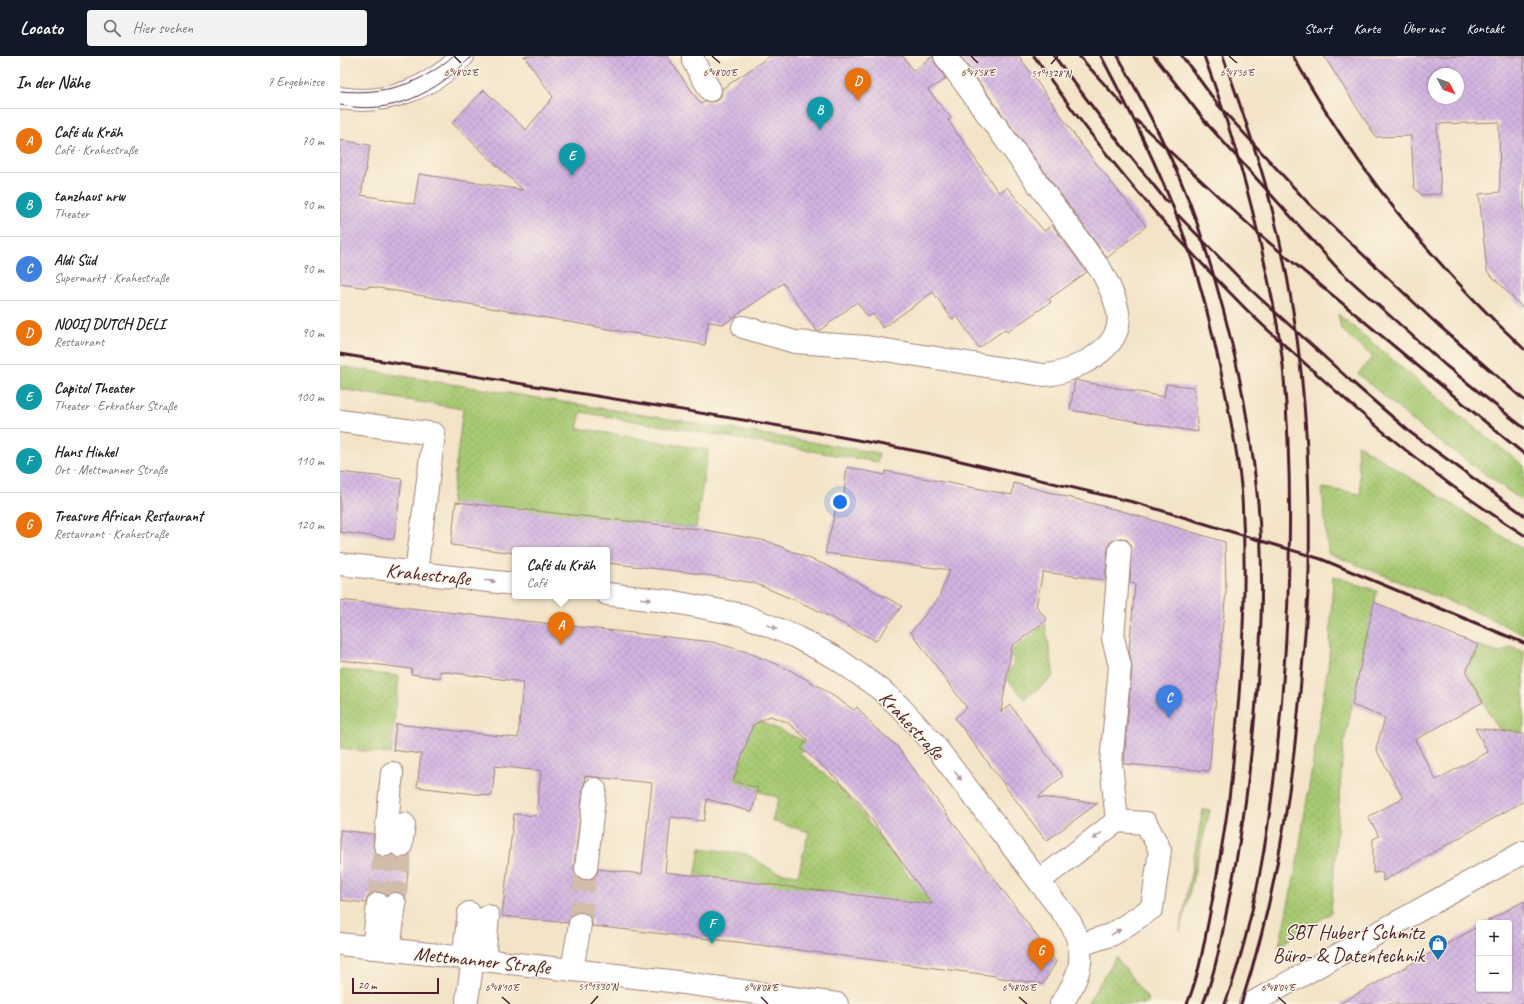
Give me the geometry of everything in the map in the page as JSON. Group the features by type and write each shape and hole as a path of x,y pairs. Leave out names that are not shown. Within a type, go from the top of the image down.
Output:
{"street":[{"path":"340,98 375,99 402,94 430,83 443,74 463,56"},
{"path":"693,56 693,61 710,90"},
{"path":"743,327 799,342 867,347 1043,375 1071,369 1098,354 1114,340 1118,327 1117,308 1112,291 1102,272 945,56"},
{"path":"340,421 434,434 416,572"},
{"path":"1117,821 1111,762 1120,666 1113,638 1120,550"},
{"name":"Krahestraße","path":"340,564 512,584"},
{"name":"Krahestraße","path":"610,594 674,602 743,615 794,636 836,658 880,689 923,732 1039,881 1070,922 1077,934 1081,958 1076,980 1060,1004"},
{"path":"392,773 393,845 404,824"},
{"path":"586,868 595,790"},
{"path":"1039,881 1117,821 1146,823 1160,850 1152,908 1113,934 1080,945"},
{"path":"1250,1004 1524,852"},
{"path":"381,949 386,904"},
{"path":"467,1000 478,914"},
{"path":"572,970 580,924"},
{"name":"Mettmanner Straße","path":"340,944 670,981 837,1004"}],"green space":[{"path":"1338,314 1457,414 1524,466 1524,502 1420,427 1358,374 1373,357 1341,329"},
{"path":"340,366 879,453 877,462 581,412 577,428 708,450 696,528 451,504 463,409 340,389"},
{"path":"1357,444 1524,550 1524,635 1483,615 1328,553 1322,488 1361,494"},
{"path":"1333,576 1377,591 1343,747 1331,913 1279,946 1296,869 1329,660"},
{"path":"1045,624 1054,676 1025,699 1003,675 1012,668 1014,658 1009,653"},
{"path":"1478,645 1499,653 1511,647 1524,652 1524,730 1505,740 1466,672"},
{"path":"340,670 399,676 391,754 340,748"},
{"path":"757,720 809,743 800,754 834,782 857,807 911,879 924,870 954,910 695,878 700,848 746,854 776,872 798,875 809,832 772,821 779,798 711,775"},
{"path":"1203,810 1210,810 1180,931"},
{"path":"1116,957 1147,998 1148,1004 1087,1004"}],"building":[{"path":"524,56 667,56 701,104 706,101 717,101 721,96 722,89 770,56 903,56 913,71 933,56 935,63 946,79 928,90 951,118 948,120 999,193 1007,187 1044,231 1052,225 1087,272 1049,299 1051,302 1007,332 1005,329 979,348 957,316 952,319 933,292 883,328 873,314 868,317 857,302 817,331 783,283 724,324 708,322 705,345 368,286 368,288 340,284 340,140 370,145 361,195 414,204 419,174 523,190 452,123 484,90 526,130 553,97"},
{"path":"960,56 1019,56 1080,143 1146,226 1107,258"},
{"path":"1324,56 1524,56 1524,309 1487,271 1479,194 1500,192 1499,122 1437,124 1441,194 1421,195 1414,187 1411,136 1376,137"},
{"path":"1075,380 1164,397 1166,384 1194,387 1198,432 1070,410"},
{"path":"847,467 885,475 886,471 1012,495 1014,483 1125,512 1225,542 1226,591 1209,771 1124,764 1132,667 1129,650 1135,584 1130,583 1131,545 1127,540 1121,538 1115,539 1110,543 1108,549 1105,580 1043,572 1036,606 1047,620 1012,646 1001,712 1010,705 1063,776 1038,797 1098,803 1046,841 955,718 967,708 911,632 938,599 950,570 825,553 836,508 842,509"},
{"path":"340,472 402,479 394,539 340,532"},
{"path":"456,502 699,529 767,541 830,567 902,606 876,641 811,607 754,583 694,573 610,563 610,547 512,547 512,553 451,545"},
{"path":"340,600 712,642 747,652 786,668 820,687 854,710 857,707 873,726 896,745 1056,962 1043,984 995,977 996,976 737,942 592,926 592,920 588,915 582,912 576,912 571,916 568,923 502,916 514,814 536,816 541,771 495,766 492,796 417,787 421,754 393,750 396,724 518,738 523,682 440,671 440,678 411,674 412,669 340,660","holes":["770,716 787,722 808,740 801,748 836,778 859,802 932,904 665,872 671,817 704,821 707,799 752,812 758,788 733,781 753,725","585,776 652,783 642,874 598,869 596,876 591,880 585,880 579,878 575,873 574,867"]},
{"path":"1374,602 1478,645 1466,672 1483,702 1415,740 1436,780 1488,752 1475,728 1524,734 1524,801 1383,881 1383,872 1373,873 1373,839 1379,836 1368,817 1403,798 1376,749 1385,718 1352,705"},
{"path":"340,830 373,834 374,850 377,855 383,857 392,855 400,858 410,855 405,897 397,892 391,892 387,895 379,892 373,892 368,896 366,903 340,900"},
{"path":"1524,901 1524,1004 1339,1004 1476,928 1476,992 1512,992 1512,920 1489,920"}],"tunnel":[{"path":"378,904 385,845"},
{"path":"395,904 401,846"},
{"path":"580,924 586,868"}],"tram line":[{"path":"340,91 371,91 400,86 428,74 453,56"},
{"path":"340,105 359,108 396,104 428,91 444,81 472,56"}],"railway":[{"path":"1034,56 1081,121 1131,184 1184,245 1248,311 1334,390 1413,456 1495,517 1524,535"},
{"path":"1054,56 1125,150 1168,203"},
{"path":"1079,56 1123,105"},
{"path":"1101,56 1153,160 1188,246 1201,288 1217,353 1238,459 1241,485 1244,534 1244,605 1238,711 1231,782 1222,848 1206,936 1198,971 1187,1004"},
{"path":"1118,56 1170,157 1188,199 1207,253 1226,321 1242,389 1257,493 1260,528 1262,598 1259,668 1249,773 1234,875 1214,969 1203,1004"},
{"path":"1154,56 1208,125 1340,271 1445,365 1524,428"},
{"path":"1182,56 1219,106 1309,204 1436,323 1524,400"},
{"path":"1204,56 1223,109 1247,189 1274,306 1283,366 1286,407 1290,530 1285,654 1279,734 1270,812 1264,852 1248,929 1225,1004"},
{"path":"1223,56 1262,173 1283,256 1298,345 1303,390 1309,525 1308,597 1293,763 1281,844 1273,884 1264,925 1241,1004"},
{"path":"1293,56 1316,96 1342,136 1397,212 1458,283 1524,349"},
{"path":"1136,120 1260,235 1524,454"},
{"path":"1178,215 1251,290 1352,382 1411,433 1524,515"},
{"path":"340,354 798,429 927,453 1137,503 1321,559 1524,643"}],"place":[{"name":"NOOIJ DUTCH DELI","path":"858,101"},
{"name":"tanzhaus nrw","path":"820,130"},
{"name":"Capitol Theater","path":"572,176"},
{"name":"Café du Kräh","path":"561,645"},
{"name":"Aldi Süd","path":"1169,718"},
{"name":"Hans Hinkel","path":"712,944"},
{"name":"SBT Hubert Schmitz Büro- & Datentechnik","path":"1438,961"},
{"name":"Treasure African Restaurant","path":"1041,971"}]}
